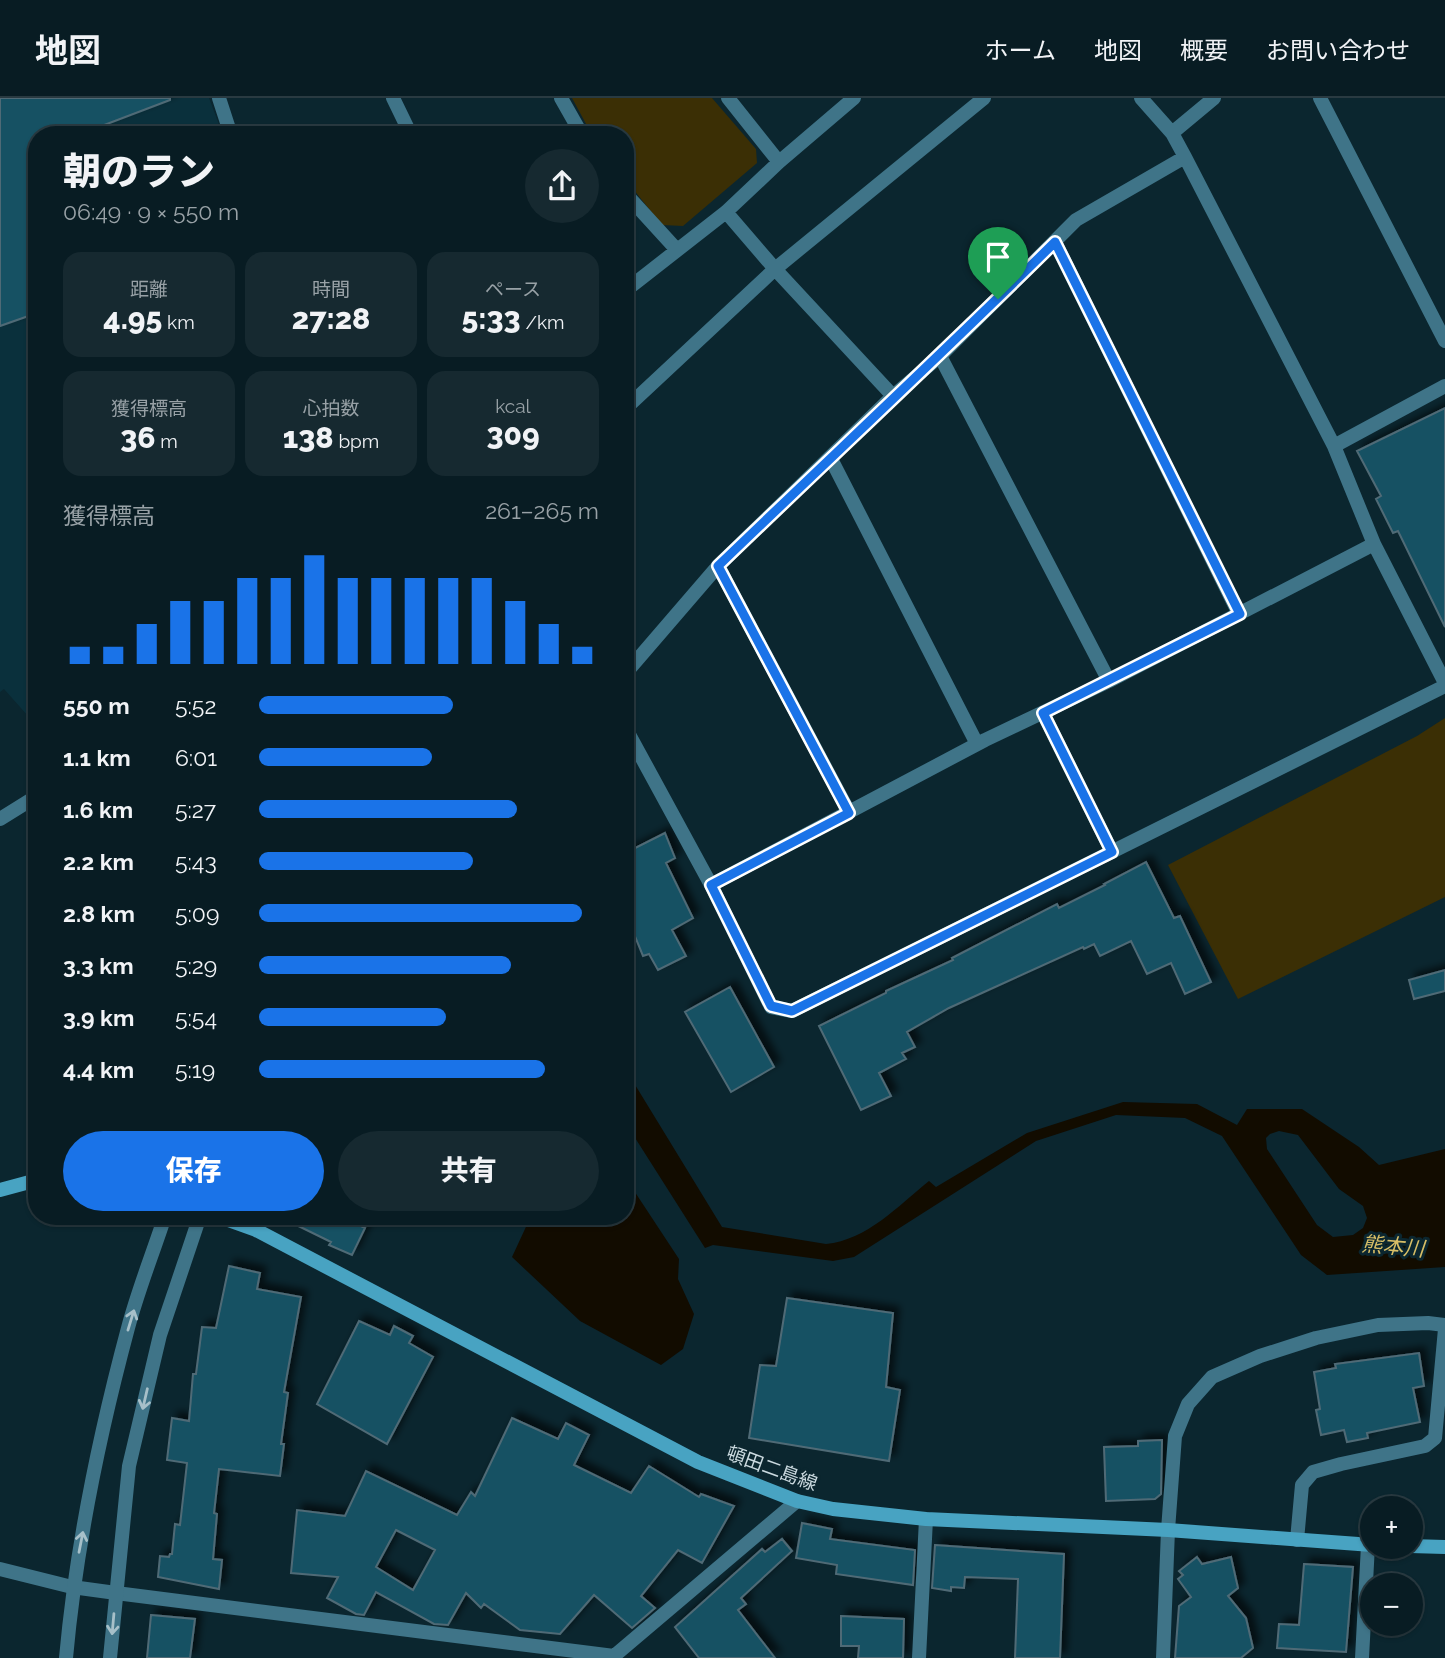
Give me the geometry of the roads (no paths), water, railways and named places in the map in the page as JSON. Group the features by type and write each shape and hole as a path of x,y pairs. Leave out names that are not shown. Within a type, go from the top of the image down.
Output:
{"main road":[{"path":"0,1190 28,1183"},
{"name":"頓田二島線","path":"242,1225 698,1462 797,1501 833,1509 926,1520 1168,1530 1360,1544"},
{"path":"1423,1546 1445,1547"}],"street":[{"path":"219,98 228,126"},
{"path":"393,98 407,126"},
{"path":"561,98 577,126"},
{"path":"728,98 779,162"},
{"path":"634,284 726,212 854,98"},
{"path":"634,401 775,269 985,98"},
{"path":"634,744 711,885 771,1006 792,1011 1445,685 1374,544 1334,446 1185,157 1172,134 1141,98"},
{"path":"1172,134 1214,98"},
{"path":"1320,98 1445,341"},
{"path":"634,664 718,566 893,396 940,356 1076,220 1185,157"},
{"path":"634,203 677,250"},
{"path":"726,212 893,396"},
{"path":"1055,242 1240,614"},
{"path":"940,356 1109,681"},
{"path":"1334,446 1445,386"},
{"path":"830,457 977,744"},
{"path":"711,885 977,744 1109,681 1374,544"},
{"path":"718,566 849,813"},
{"path":"1043,713 1112,852"},
{"path":"0,819 28,802"},
{"path":"66,1658 72,1587 97,1460 128,1326 162,1225"},
{"path":"110,1658 130,1466 160,1335 197,1225"},
{"path":"1163,1658 1175,1436 1188,1404 1212,1377 1260,1356 1316,1338 1378,1325 1428,1323 1445,1327 1434,1438 1425,1447 1313,1472 1302,1485 1297,1540"},
{"path":"0,1569 72,1587 614,1657 797,1501"},
{"path":"919,1658 926,1520"},
{"path":"1362,1658 1369,1559"}],"water":[{"name":"熊本川","path":"634,1083 722,1227 826,1244 855,1236 868,1229 929,1181 936,1187 1027,1133 1123,1102 1197,1104 1237,1125 1247,1109 1302,1109 1359,1147 1379,1165 1445,1149 1445,1267 1327,1275 1301,1255 1222,1136 1185,1118 1116,1115 1036,1141 854,1257 833,1261 713,1245 705,1248 634,1136","holes":["1279,1131 1298,1135 1339,1189 1363,1206 1367,1218 1363,1228 1353,1235 1333,1237 1317,1225 1267,1149 1266,1138"]},
{"path":"634,1191 679,1259 678,1279 694,1314 683,1349 661,1365 580,1321 512,1257 527,1225 634,1225"}]}
